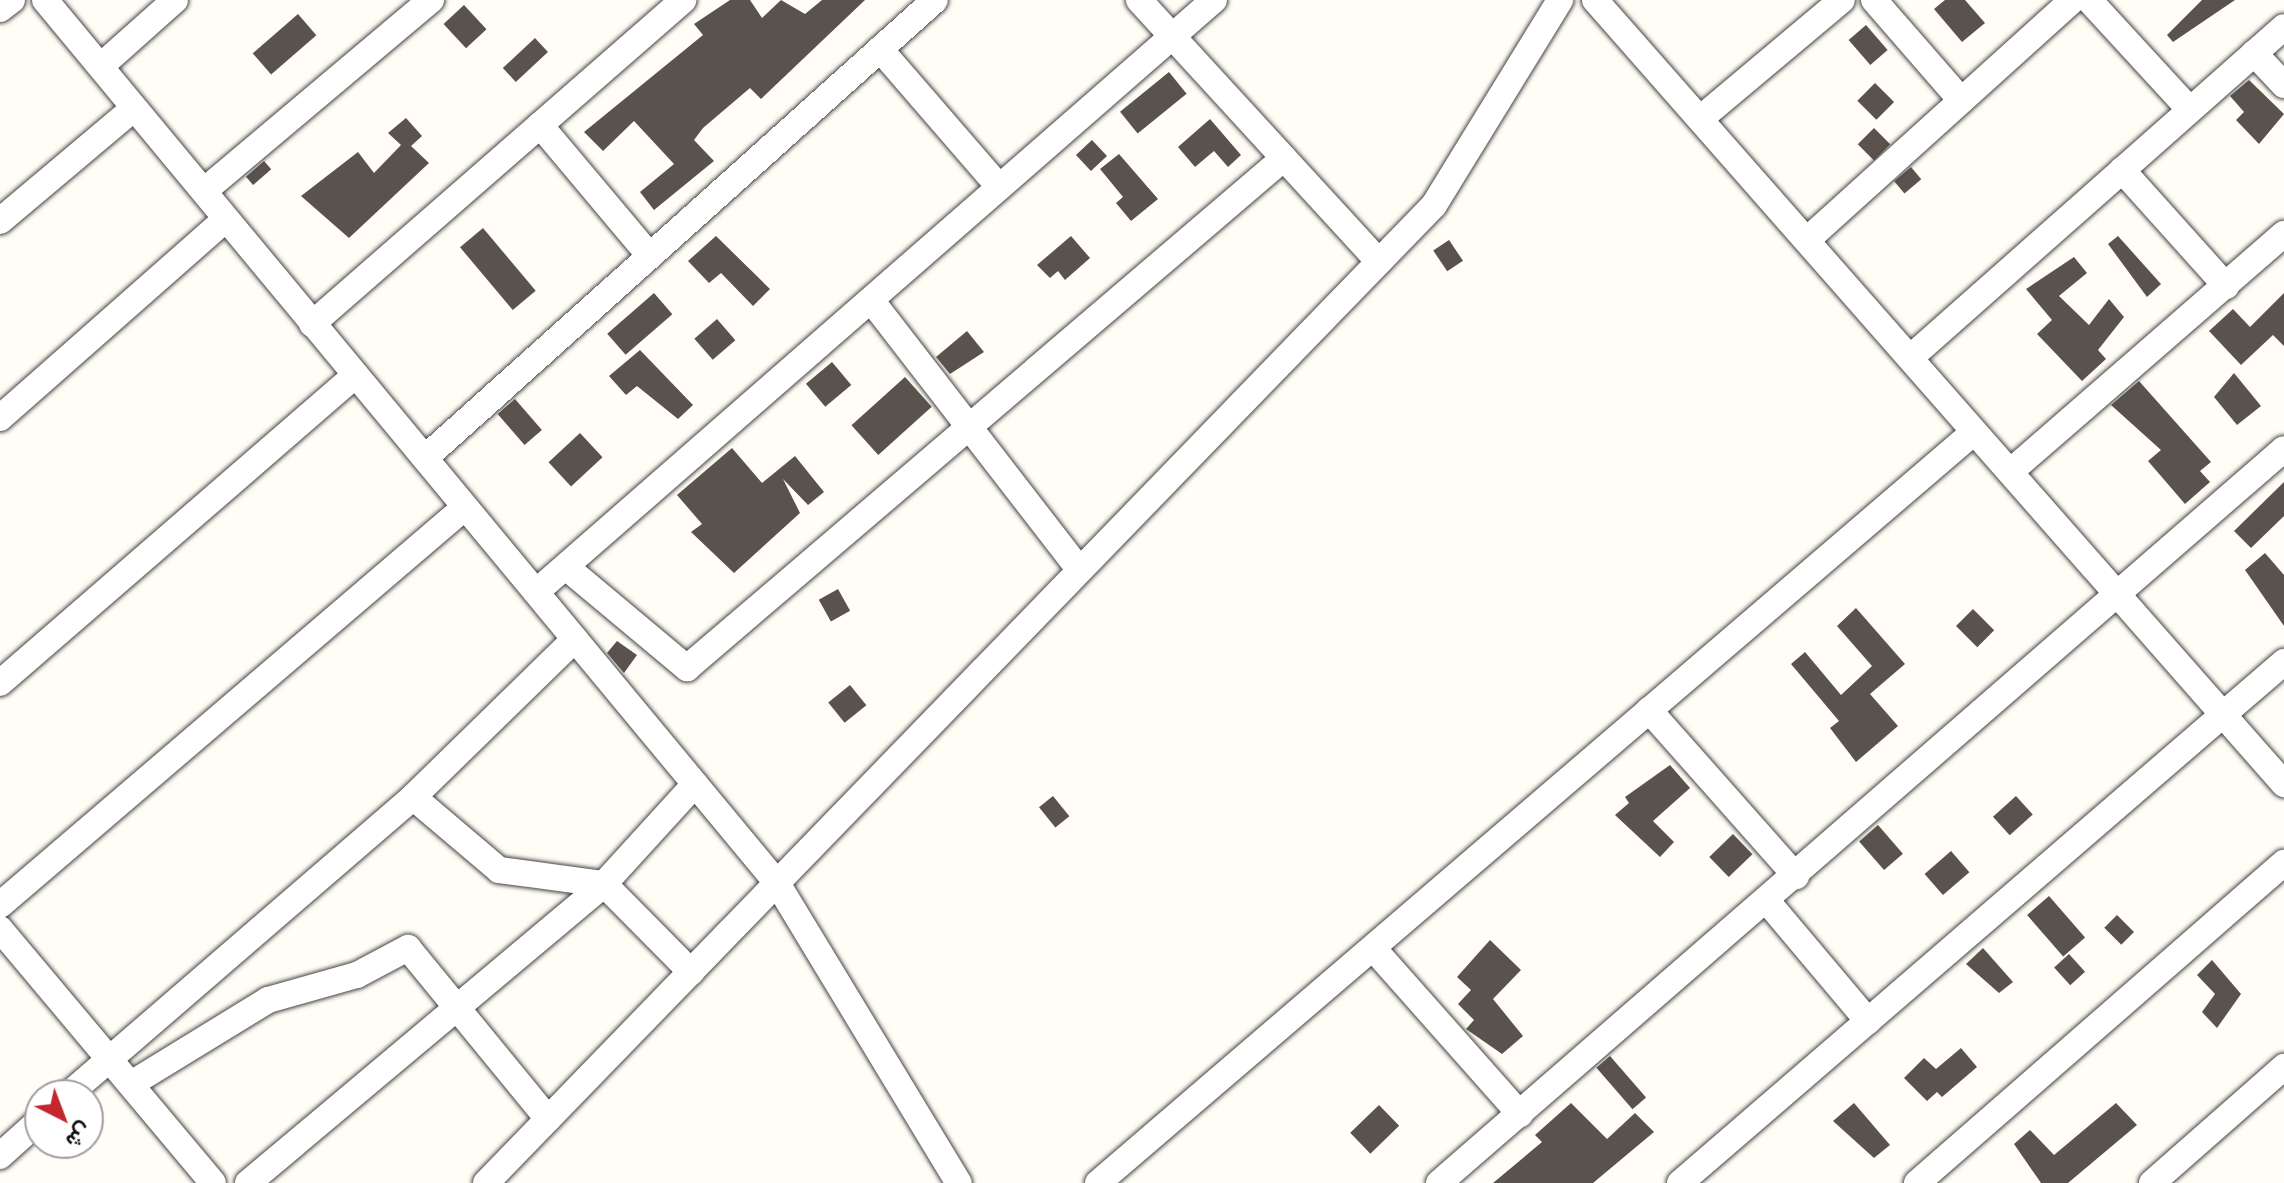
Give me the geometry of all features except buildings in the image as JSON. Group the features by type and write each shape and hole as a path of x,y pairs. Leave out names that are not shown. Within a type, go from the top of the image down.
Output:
{"street":[{"path":"0,9 12,0"},
{"path":"45,0 777,883 959,1183"},
{"path":"101,66 175,0"},
{"path":"204,191 431,0"},
{"path":"312,324 683,0"},
{"path":"425,458 935,0"},
{"path":"1139,0 1379,262"},
{"path":"536,592 1214,0"},
{"path":"486,1183 1434,205 1560,0"},
{"path":"1700,119 1842,0"},
{"path":"1874,0 1961,100"},
{"path":"1807,240 2073,0"},
{"path":"2089,0 2190,110"},
{"path":"1598,1 2284,784"},
{"path":"1910,358 2284,27"},
{"path":"880,49 999,187"},
{"path":"2254,53 2284,85"},
{"path":"0,221 134,108"},
{"path":"540,125 650,256"},
{"path":"566,567 687,668 1284,158"},
{"path":"2122,170 2226,286"},
{"path":"0,418 226,219"},
{"path":"2010,472 2284,234"},
{"path":"871,300 1080,570"},
{"path":"0,683 355,375"},
{"path":"1098,1183 1974,432"},
{"path":"1439,1183 2119,597 2284,449"},
{"path":"0,905 465,507"},
{"path":"86,1079 413,797 575,639"},
{"path":"1680,1183 2284,662"},
{"path":"1649,710 1796,876"},
{"path":"248,1183 604,884 695,784"},
{"path":"413,797 499,870 604,884 691,972"},
{"path":"1931,1178 2284,863"},
{"path":"1767,901 1868,1021"},
{"path":"0,929 112,1056 131,1084 213,1183"},
{"path":"131,1084 268,1000 357,975 408,948 461,1005 548,1119"},
{"path":"1373,948 1520,1114"},
{"path":"2152,1183 2284,1067"},
{"path":"0,1156 24,1134"}]}
